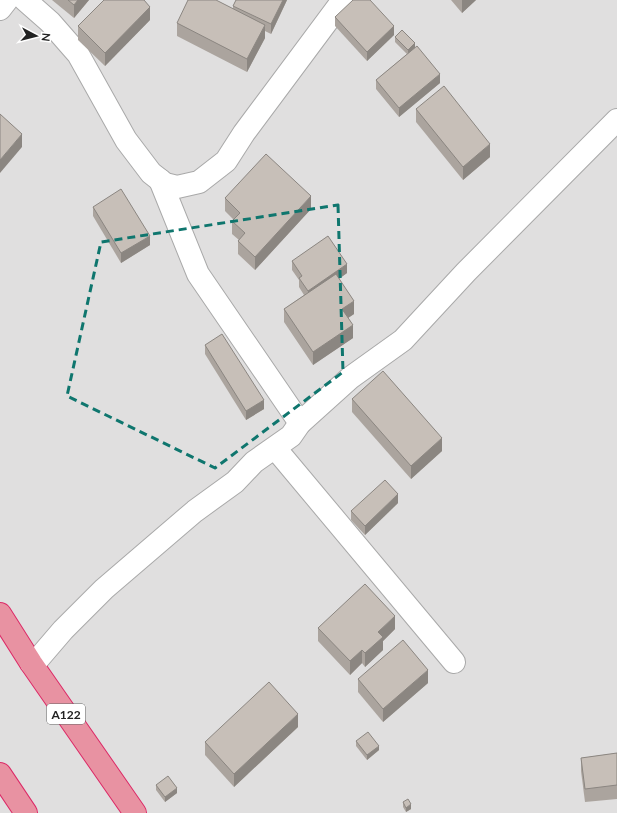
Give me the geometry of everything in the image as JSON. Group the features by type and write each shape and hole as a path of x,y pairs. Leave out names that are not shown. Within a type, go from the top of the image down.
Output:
{"highway":[{"name":"A122","path":"0,614 31,663 135,813"},
{"path":"0,774 26,813"}],"street":[{"path":"0,9 7,0"},
{"path":"25,0 50,22 78,54 126,140 151,173 165,184 177,186 199,182 226,161 244,133 343,0"},
{"path":"31,663 39,658 63,630 104,590 195,511 235,482 254,462 292,436 300,423 350,378 403,340 466,272 617,120"},
{"path":"160,180 198,274 300,423"},
{"path":"274,448 454,662"}],"highlighted area":[{"path":"338,205 343,372 215,468 67,396 101,242"}],"shaded area":[{"path":"0,0 617,0 617,813 0,813"}],"building":[{"path":"68,0 78,0 74,5"},
{"path":"104,0 144,0 150,7 105,53 78,26"},
{"path":"188,0 216,0 265,25 247,59 177,23"},
{"path":"236,0 283,0 271,24 233,6"},
{"path":"353,0 370,0 394,26 367,52 335,17"},
{"path":"402,30 415,43 408,50 395,37"},
{"path":"417,46 440,74 399,108 376,80"},
{"path":"444,86 490,144 463,167 416,109"},
{"path":"0,114 22,134 0,160"},
{"path":"266,154 311,196 255,257 238,241 245,233 232,221 240,213 225,198"},
{"path":"121,189 150,236 121,253 93,207"},
{"path":"328,236 347,264 308,291 299,278 302,276 292,261"},
{"path":"336,274 354,301 342,309 353,325 313,352 284,309"},
{"path":"222,334 264,400 246,411 205,345"},
{"path":"383,371 442,438 411,466 352,399"},
{"path":"385,480 398,494 365,526 351,511"},
{"path":"365,584 395,616 378,632 383,637 365,653 362,650 350,661 318,628"},
{"path":"403,640 428,670 383,709 358,679"},
{"path":"269,682 298,714 234,774 205,742"},
{"path":"368,732 379,746 367,755 356,741"},
{"path":"617,753 617,785 585,789 581,758"},
{"path":"168,776 177,788 165,797 156,785"},
{"path":"408,799 411,804 406,808 403,802"}]}
